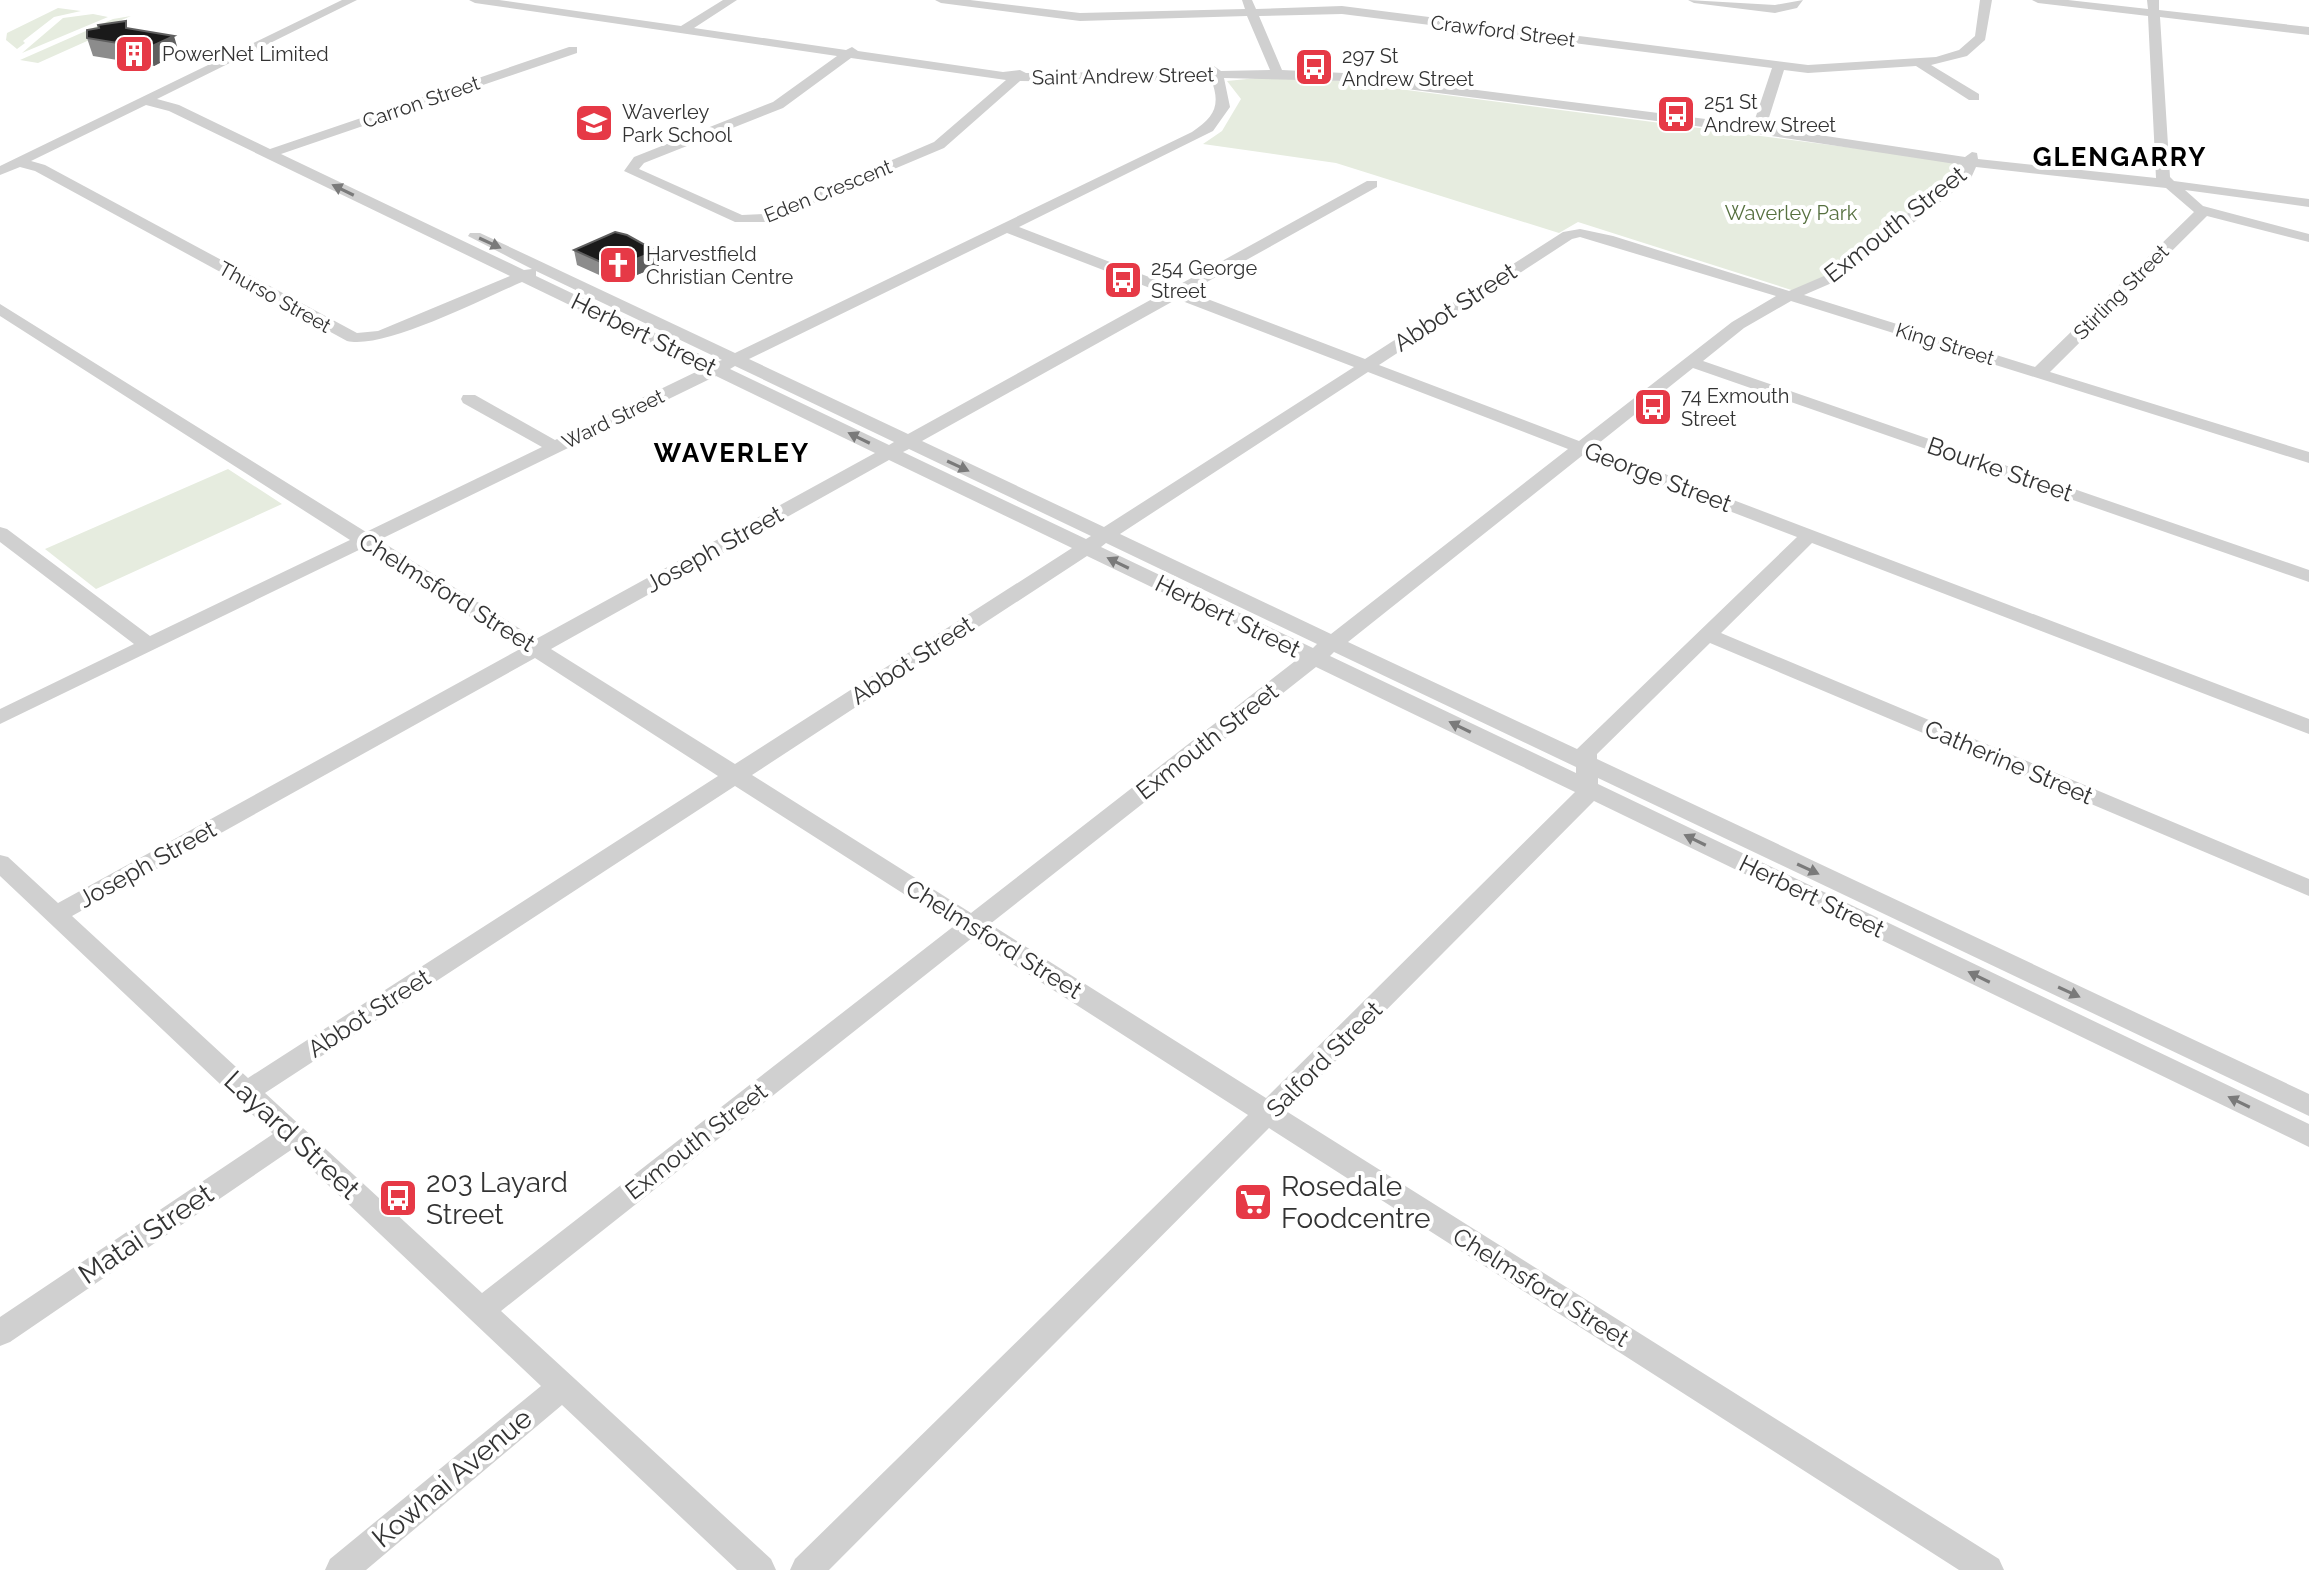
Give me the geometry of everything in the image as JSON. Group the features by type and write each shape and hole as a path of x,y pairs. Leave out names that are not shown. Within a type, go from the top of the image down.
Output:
{"street":[{"path":"314,0 347,2"},
{"name":"Saint Andrew Street","path":"475,0 509,1 1018,76 1092,80 1277,71 1369,76 2309,203"},
{"path":"686,28 731,0"},
{"name":"Crawford Street","path":"941,0 1080,17 1248,6 1342,10 1779,67 1836,70 1921,64 1955,56 1975,46 1982,33 1986,0"},
{"path":"1694,0 1775,9 1793,6 1797,0"},
{"path":"2038,0 2154,7 2309,31"},
{"path":"0,171 347,2"},
{"path":"1248,6 1277,71"},
{"path":"2154,7 2162,176 2192,206 2203,211 2309,238"},
{"name":"Carron Street","path":"269,154 573,50"},
{"name":"Eden Crescent","path":"850,52 778,105 639,160 631,171 740,219 768,218 939,145 1018,76"},
{"path":"1921,64 1974,97"},
{"path":"1758,130 1779,67"},
{"name":"Ward Street","path":"0,717 1207,129 1218,119 1225,103 1215,72"},
{"name":"Herbert Street","path":"166,90 1104,535 1587,788 2309,1136"},
{"name":"Herbert Street","path":"144,100 174,108 1086,547 1584,763 2309,1106"},
{"name":"Exmouth Street","path":"481,1310 1691,362 1746,320 1850,266 1966,175 1972,159"},
{"name":"Thurso Street","path":"18,162 40,168 353,338 365,339 384,334 542,268"},
{"name":"Joseph Street","path":"56,915 1372,184"},
{"path":"387,211 406,204"},
{"name":"Stirling Street","path":"2039,373 2203,211"},
{"name":"George Street","path":"1007,228 2309,727"},
{"name":"King Street","path":"1580,233 2306,452"},
{"name":"Abbot Street","path":"247,1092 1561,238 1580,233"},
{"name":"Chelmsford Street","path":"0,309 1988,1570"},
{"name":"Bourke Street","path":"1691,362 2309,576"},
{"path":"469,399 555,447"},
{"path":"0,533 149,645"},
{"path":"1587,788 1586,752 1811,534"},
{"name":"Catherine Street","path":"1709,635 2309,888"},
{"name":"Salford Street","path":"806,1570 1584,799 1587,788"},
{"name":"Layard Street","path":"0,863 760,1570"},
{"path":"2012,993 2026,972"},
{"name":"Matai Street","path":"0,1333 292,1135"},
{"name":"Kowhai Avenue","path":"341,1570 563,1386"}],"green space":[{"path":"58,8 81,11 54,17 17,49 6,40 7,33"},
{"path":"93,14 108,17 22,53 63,18"},
{"path":"131,16 98,30 105,33 38,63 20,60 113,19"},
{"name":"Waverley Park","path":"1286,75 1977,164 1804,294 1578,222 1559,233 1336,163 1203,144 1222,131 1241,99 1227,81"},
{"path":"228,469 282,504 96,589 45,549"}],"building":[{"path":"126,21 126,28 174,36 148,48 87,38 87,30 99,28 98,25"},
{"path":"615,232 656,251 614,268 574,250"}],"place":[{"name":"PowerNet Limited","path":"134,54"},
{"name":"297 St Andrew Street","path":"1314,67"},
{"name":"251 St Andrew Street","path":"1676,114"},
{"name":"Waverley Park School","path":"594,123"},
{"name":"Harvestfield Christian Centre","path":"618,265"},
{"name":"254 George Street","path":"1123,280"},
{"name":"74 Exmouth Street","path":"1653,407"},
{"name":"203 Layard Street","path":"398,1198"},
{"name":"Rosedale Foodcentre","path":"1253,1202"}],"district":[{"name":"GLENGARRY","path":"2120,157"},
{"name":"WAVERLEY","path":"732,453"}]}
